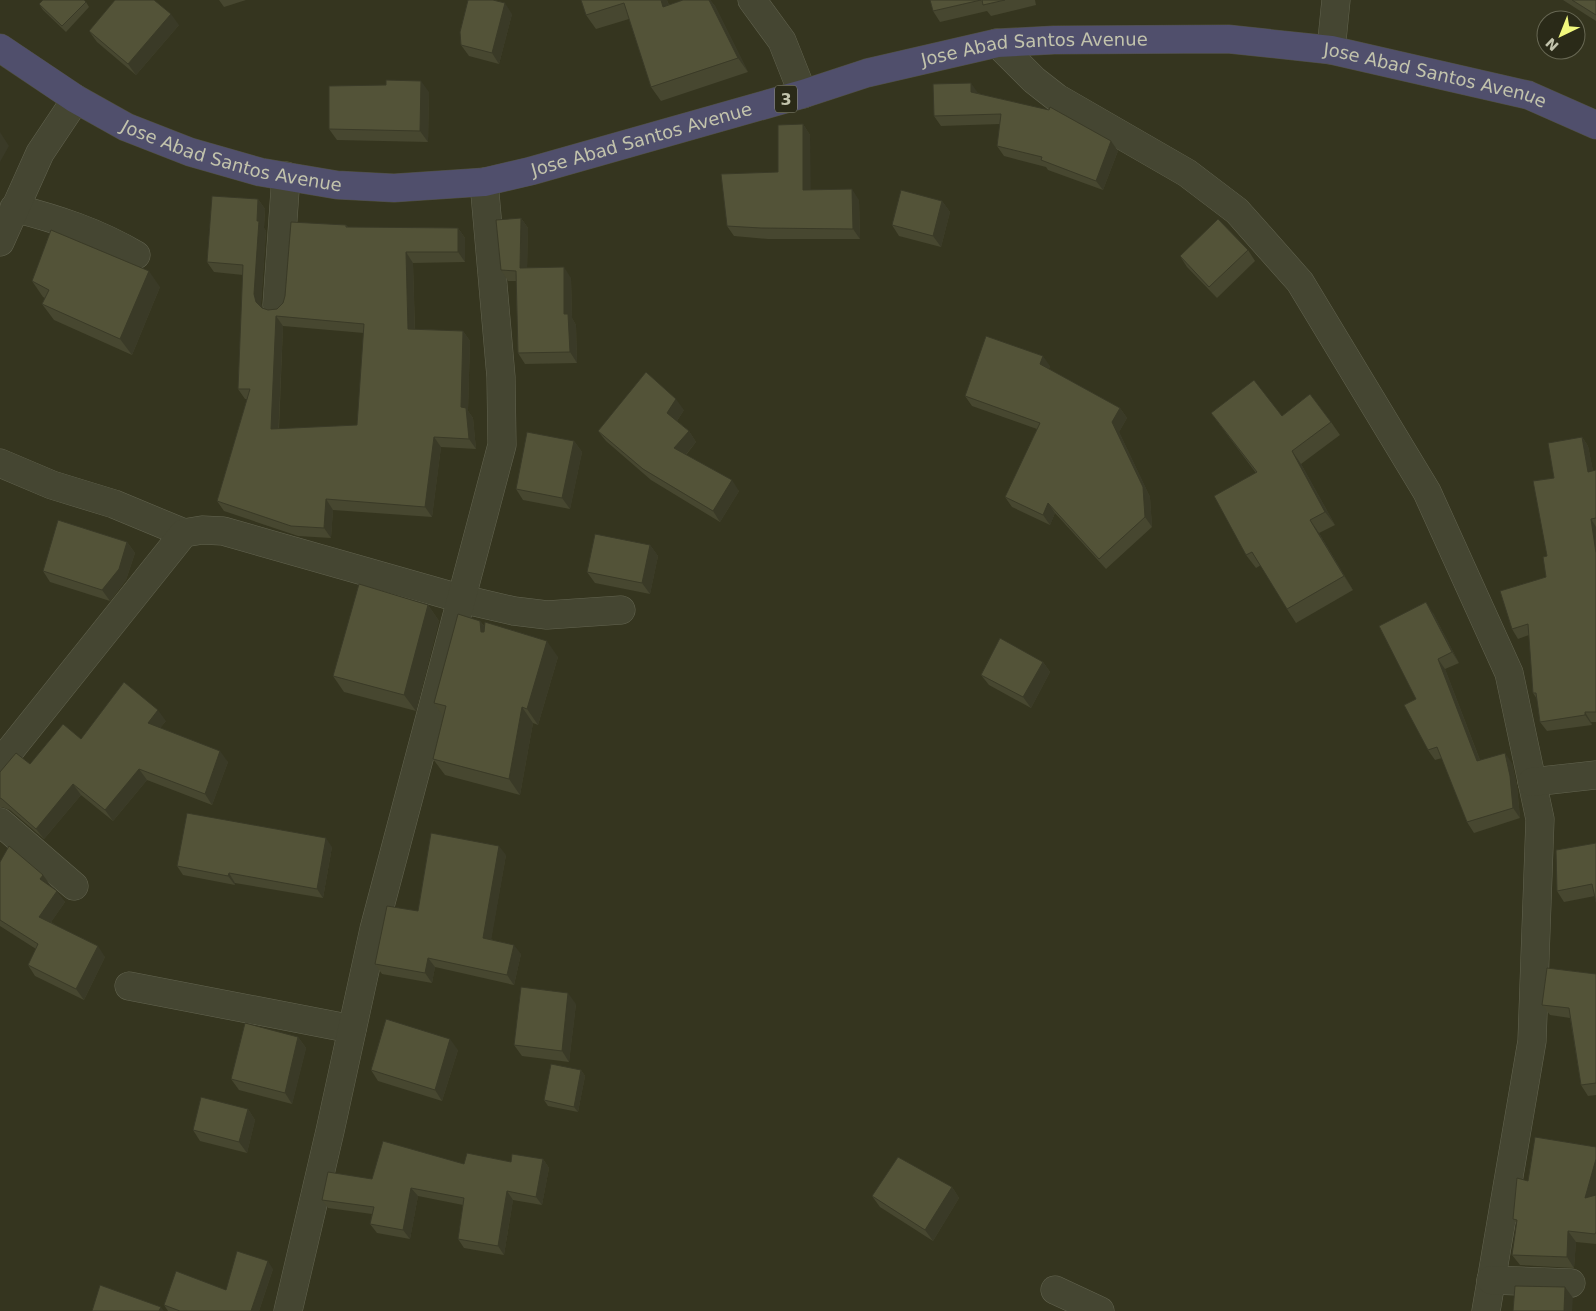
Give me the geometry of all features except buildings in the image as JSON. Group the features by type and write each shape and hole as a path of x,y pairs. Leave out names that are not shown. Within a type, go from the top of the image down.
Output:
{"highway":[{"name":"Jose Abad Santos Avenue","path":"0,48 76,99 126,127 190,152 260,172 336,185 394,188 484,182 609,151 803,94 867,73 997,43 1054,40 1228,39 1331,50 1528,95 1596,125"}],"street":[{"path":"752,0 782,42 803,94"},
{"path":"1331,50 1336,0"},
{"path":"997,43 1034,80 1057,98 1130,138 1187,173 1236,211 1300,282 1427,492 1509,674 1540,819 1532,1041 1486,1311"},
{"path":"0,242 40,153 76,99"},
{"path":"277,305 286,176"},
{"path":"288,1311 374,929 502,445 501,377 484,182"},
{"path":"14,208 60,220 108,239 136,255"},
{"path":"0,463 52,485 114,504 184,533 202,530 223,530 462,599 514,611 547,615 621,610"},
{"path":"0,763 184,533"},
{"path":"1532,782 1596,775"},
{"path":"0,822 74,886"},
{"path":"129,986 352,1029"},
{"path":"1491,1280 1571,1283"},
{"path":"1055,1290 1100,1311"}]}
